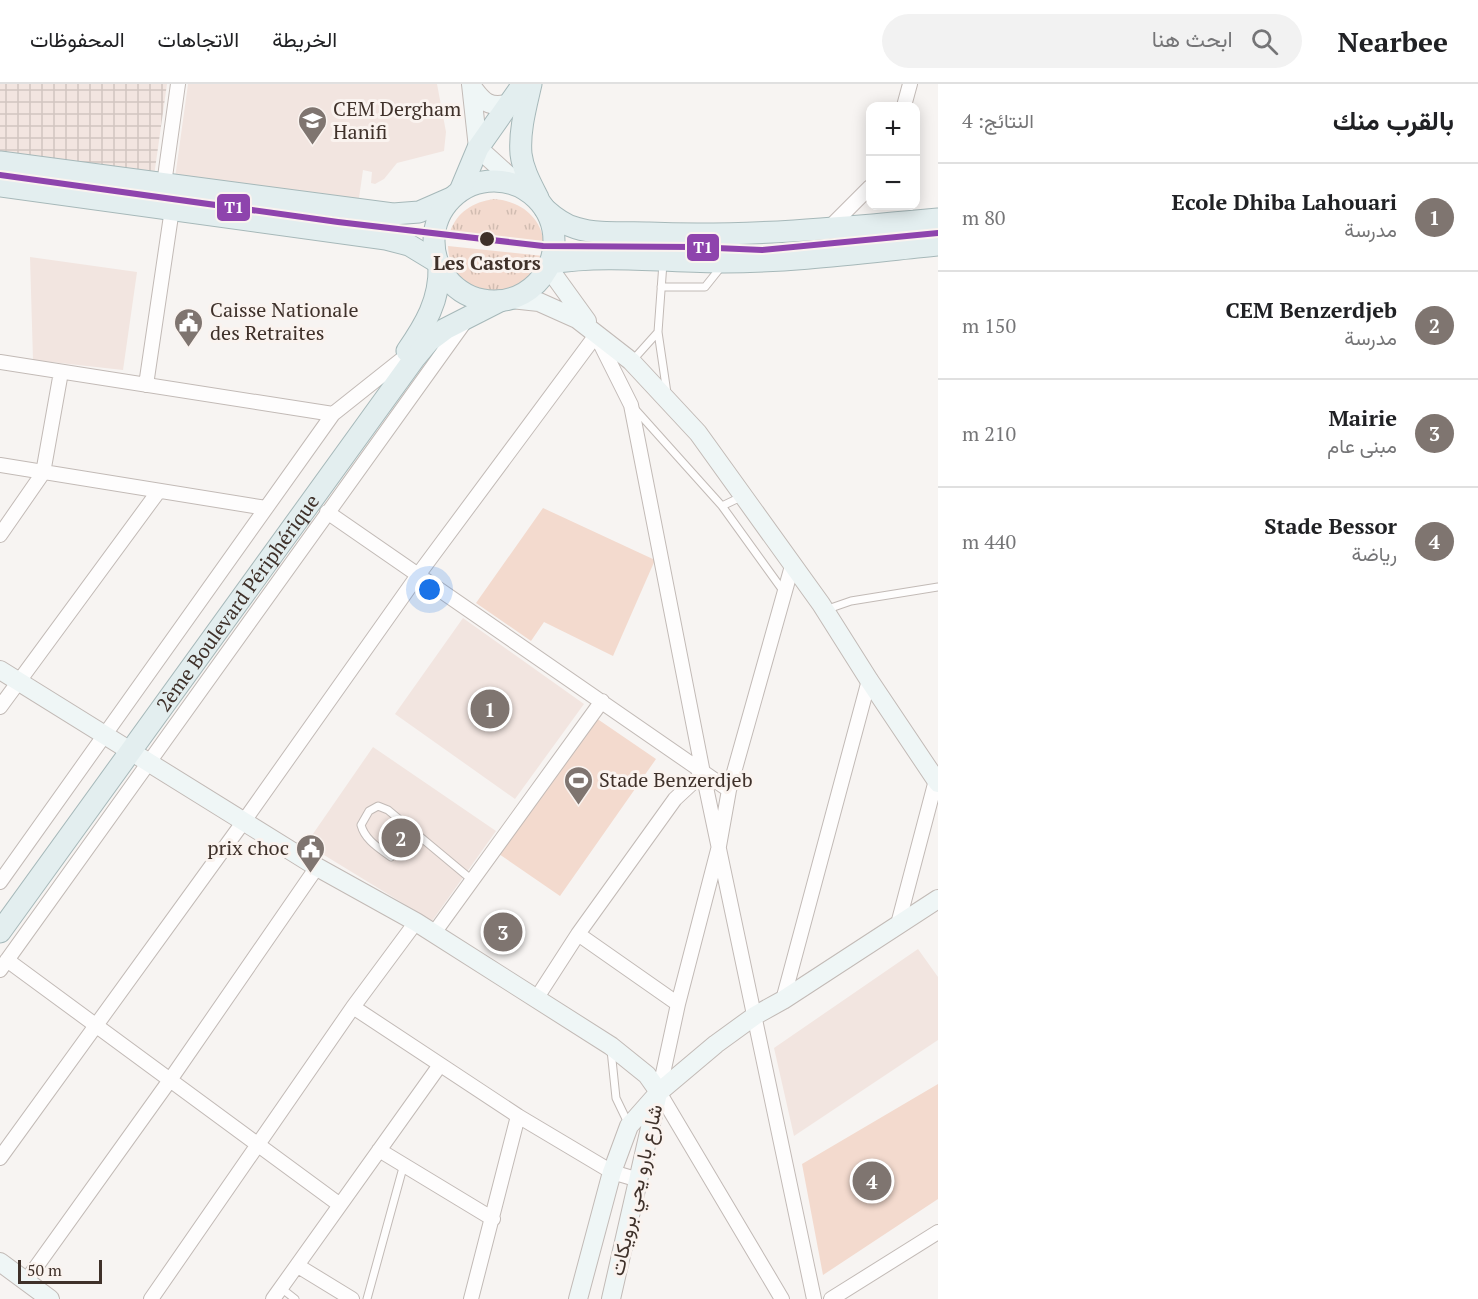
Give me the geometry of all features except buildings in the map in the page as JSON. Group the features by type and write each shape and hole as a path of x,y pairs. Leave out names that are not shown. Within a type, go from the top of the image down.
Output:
{"main road":[{"path":"471,84 480,99 489,104 500,106 510,103"},
{"path":"471,84 478,148 559,221 576,228 598,232 685,235 828,229 938,219"},
{"path":"438,265 433,239 438,217 456,195 478,148 523,84"},
{"path":"506,300 531,289 539,282 549,265 555,242 550,220 526,176 521,154 523,125 531,84"},
{"path":"0,162 393,214 419,212 477,183 495,181 514,184 538,201"},
{"path":"0,186 386,239 409,245 438,265 450,283 465,294 482,300 539,302 577,319 631,361 698,433 825,610 869,680 934,773"},
{"path":"549,265 594,260 725,262 785,260 938,244"},
{"name":"2ème Boulevard Périphérique","path":"0,912 118,744 401,360 426,322 434,304 440,284 438,265"},
{"path":"549,265 596,335"},
{"name":"2ème Boulevard Périphérique","path":"0,932 118,744 414,359 429,341 469,316 506,300"},
{"path":"0,670 317,867 434,933 611,1046 647,1075 659,1092 716,1044 756,1015 938,899"},
{"name":"شارع بارو يحي برويكات","path":"578,1299 612,1172 629,1126 659,1092"},
{"name":"شارع بارو يحي برويكات","path":"611,1299 659,1092"},
{"path":"0,1262 50,1299"}],"street":[{"path":"164,183 178,84"},
{"path":"905,102 910,84"},
{"path":"828,229 866,190"},
{"path":"146,385 172,208"},
{"path":"340,1205 96,1024 3,965 469,316"},
{"path":"0,1158 244,821 418,575 596,335 631,405 704,773 814,1299"},
{"path":"0,882 118,744 266,508 333,414 401,360"},
{"path":"0,362 333,414"},
{"path":"0,535 43,473 61,372"},
{"path":"0,465 266,508"},
{"path":"0,708 158,492"},
{"path":"327,512 729,790"},
{"path":"782,1299 659,1092 678,1004 719,846 729,790 792,566"},
{"path":"783,999 869,680"},
{"path":"434,933 602,701"},
{"path":"536,999 578,934 675,799 704,773"},
{"path":"898,924 934,773"},
{"path":"26,1281 170,1080 317,867"},
{"path":"154,1298 258,1143 353,1007 416,922"},
{"path":"578,934 678,1004"},
{"path":"353,1007 518,1116 612,1172 639,1180"},
{"path":"277,1294 440,1065"},
{"path":"471,1299 518,1116"},
{"path":"379,1150 493,1219"},
{"path":"831,1299 938,1232"},
{"path":"298,1266 352,1299"}],"lane":[{"path":"663,261 658,332 668,401"},
{"path":"662,287 705,287 725,262"},
{"path":"631,361 658,332"},
{"path":"631,405 722,506 785,593"},
{"path":"722,506 743,496"},
{"path":"825,610 851,601 938,587"},
{"path":"391,857 363,833 361,825 369,811 378,806 388,810 472,880"},
{"path":"611,1046 616,1098 629,1126"},
{"path":"367,1299 404,1164"},
{"path":"277,1294 295,1299"}],"shaded area":[{"path":"0,84 167,84 154,176 0,154"},
{"name":"CEM Dergham Hanifi","path":"188,84 437,84 446,132 444,151 397,163 384,179 375,184 371,183 372,172 363,170 358,205 175,178"},
{"path":"30,257 137,272 123,370 33,360"},
{"path":"463,618 584,704 515,799 395,714"},
{"path":"373,747 496,831 432,921 306,844"},
{"path":"918,949 938,977 938,1040 794,1136 774,1048"}],"green space":[{"path":"494,199 512,203 533,217 544,242 450,232 457,219 467,209"},
{"path":"448,246 543,256 534,274 521,286 506,293 490,294 474,290 461,280 452,266"},
{"path":"543,508 655,560 613,656 544,622 531,641 476,603"},
{"name":"Stade Benzerdjeb","path":"596,718 656,759 560,896 499,854"},
{"path":"938,1084 938,1199 823,1275 802,1164"}],"transit line":[{"name":"T1","path":"0,175 338,222 543,246 762,250 938,233"}],"place":[{"name":"CEM Dergham Hanifi","path":"312,146"},
{"name":"Les Castors","path":"487,239"},
{"name":"Caisse Nationale des Retraites","path":"189,348"},
{"name":"Ecole Dhiba Lahouari","path":"490,709"},
{"name":"Stade Benzerdjeb","path":"578,806"},
{"name":"CEM Benzerdjeb","path":"401,838"},
{"name":"prix choc","path":"310,874"},
{"name":"Mairie","path":"503,932"},
{"name":"Stade Bessor","path":"872,1181"}]}
